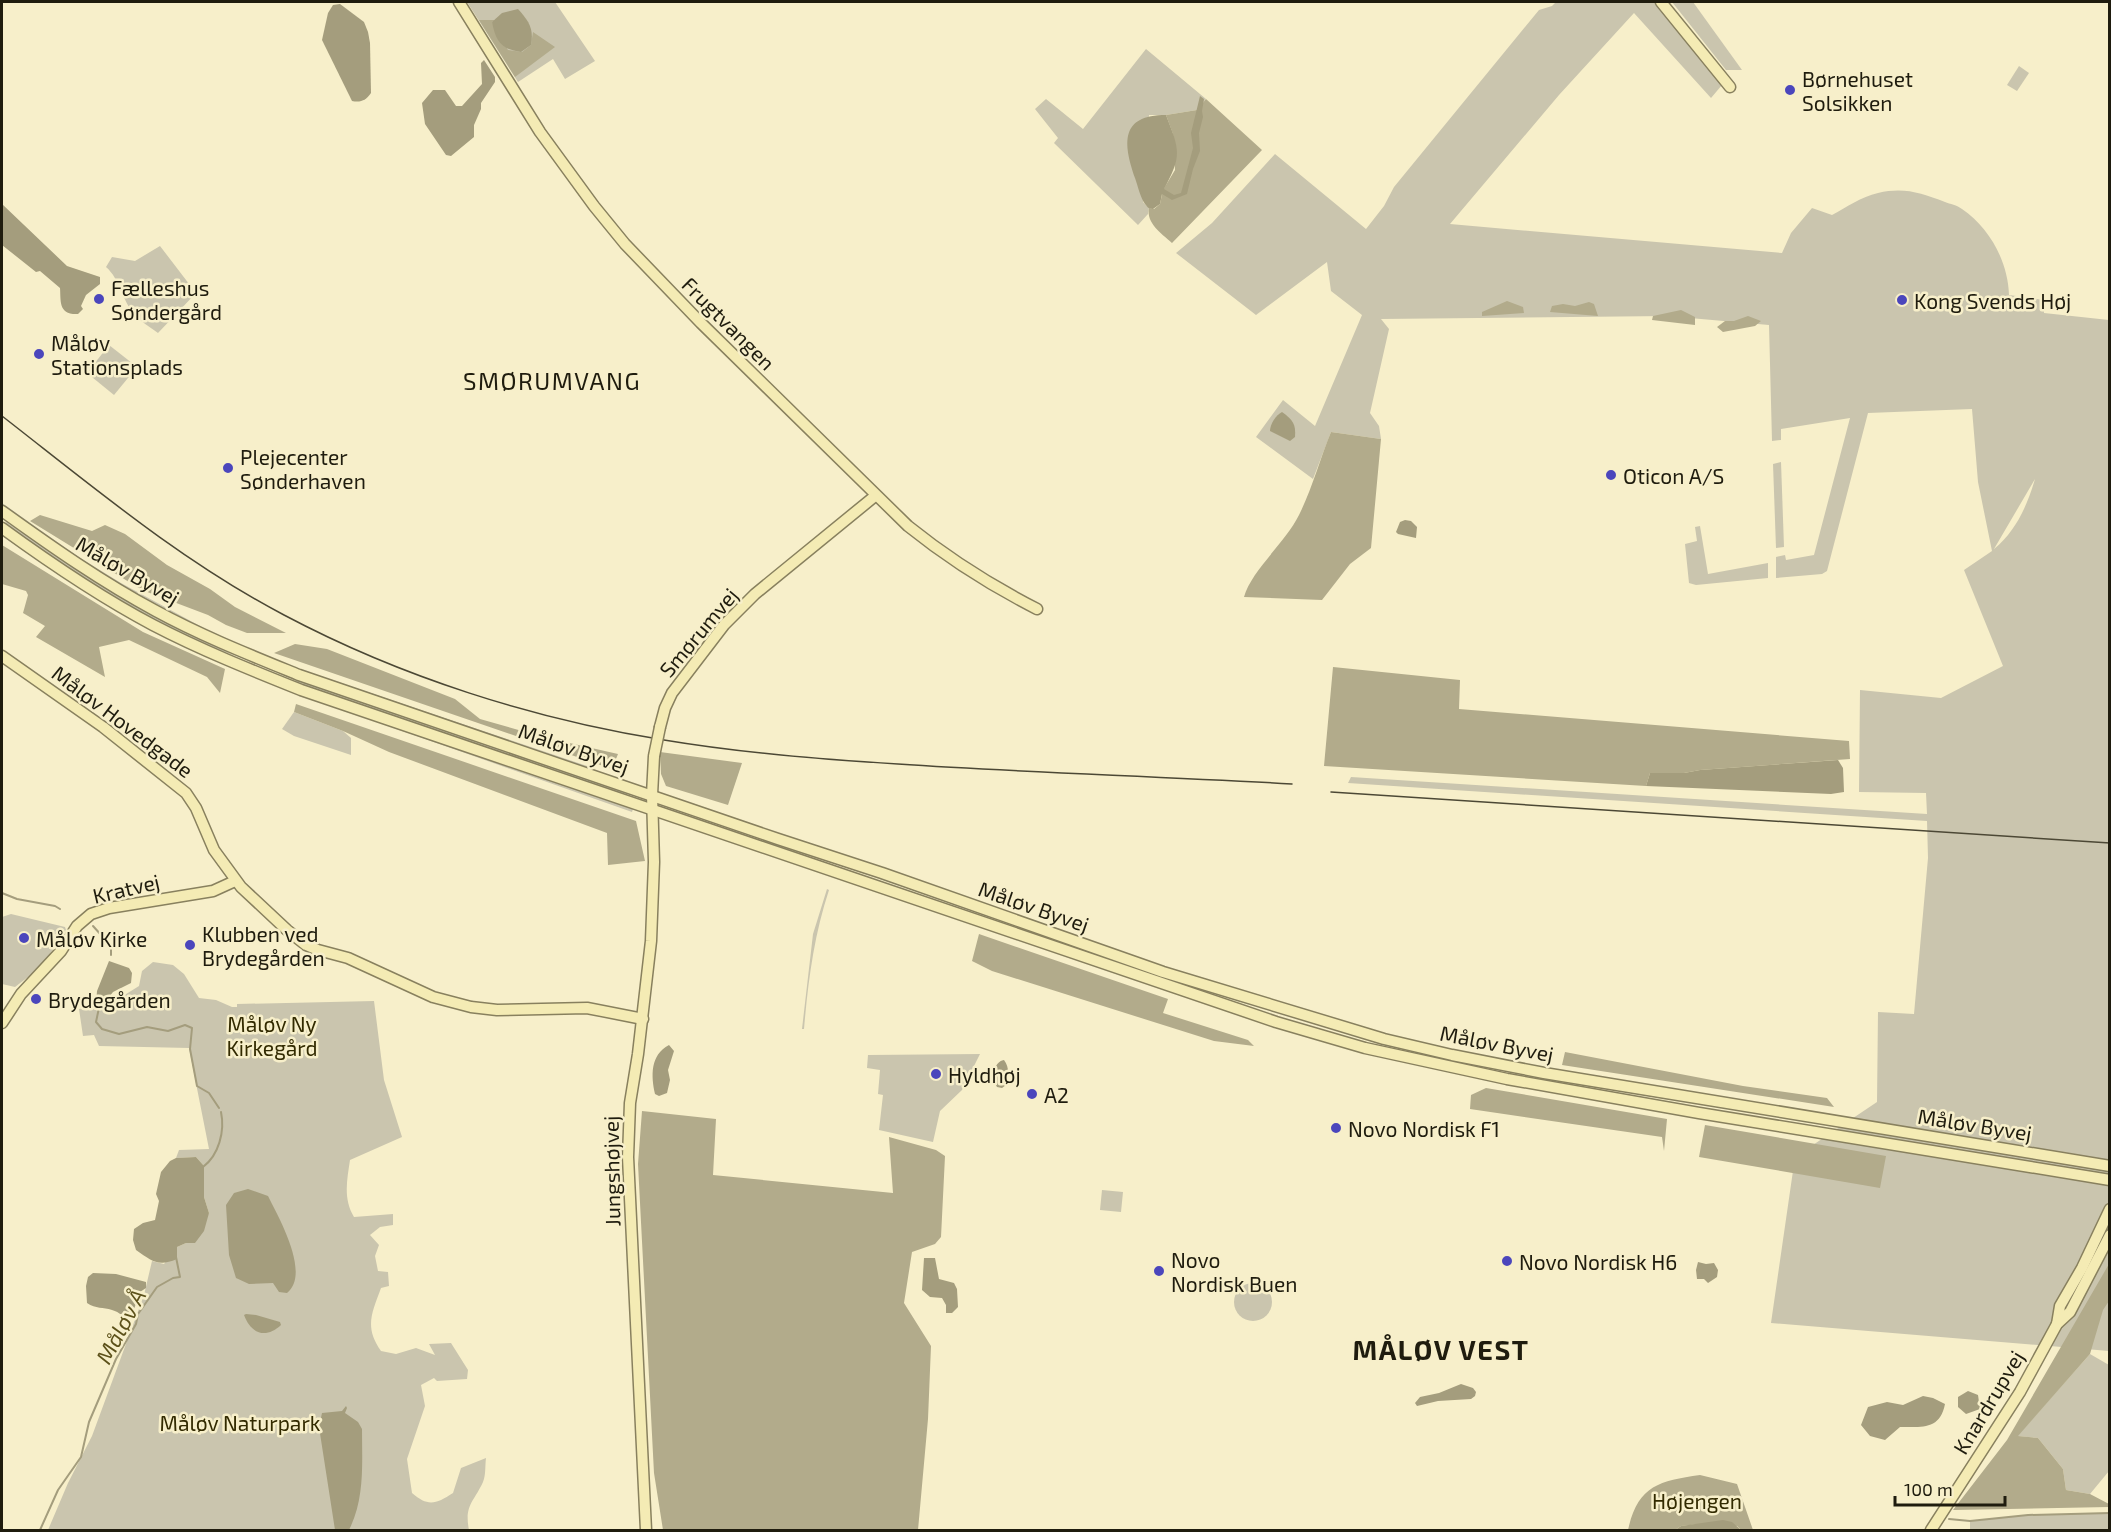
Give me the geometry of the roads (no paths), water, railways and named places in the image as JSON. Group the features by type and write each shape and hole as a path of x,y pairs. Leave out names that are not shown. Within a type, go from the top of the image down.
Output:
{"main road":[{"name":"Frugtvangen","path":"459,2 547,141 594,207 671,293 875,496 938,550 990,585 1037,609"},
{"path":"1661,2 1730,87"},
{"name":"Smørumvej","path":"652,811 654,756 668,700 676,686 742,606 875,496"},
{"name":"Måløv Byvej","path":"2,511 71,561 156,611 226,646 299,675 777,839 836,867 1276,1022 1425,1062 1507,1079 2109,1180"},
{"name":"Måløv Byvej","path":"2,528 66,574 143,619 236,664 301,690 652,811 970,905 1222,990 1384,1039 1452,1055 1544,1073 2109,1166"},
{"name":"Måløv Hovedgade","path":"2,656 104,727 186,793 196,808 214,850 235,880 258,904 306,945 348,958 433,997 471,1007 497,1010 587,1008 643,1018"},
{"name":"Jungshøjvej","path":"646,1530 628,1157 630,1103 643,1018 653,912 652,811"},
{"name":"Kratvej","path":"2,1023 25,988 54,960 76,926 91,914 109,908 213,891 235,880"},
{"name":"Knardrupvej","path":"2057,1324 2060,1306 2082,1268 2109,1209"},
{"name":"Knardrupvej","path":"1931,1530 2020,1392 2057,1324 2070,1311 2109,1235"}],"waterway":[{"name":"Måløv Å","path":"2,893 60,909"},
{"name":"Måløv Å","path":"93,926 111,946 111,955"},
{"name":"Måløv Å","path":"100,1003 96,1022 102,1029 119,1034 147,1027 168,1031 185,1025 192,1028 190,1049 197,1086 209,1093 219,1108"},
{"name":"Måløv Å","path":"203,1167 209,1162 220,1142 221,1112"},
{"name":"Måløv Å","path":"40,1530 58,1490 81,1457 89,1422 116,1359 136,1324 138,1314 157,1287 173,1278 180,1277 176,1257"},
{"path":"1949,1519 1970,1521 2028,1515 2110,1513"}],"tram line":[{"path":"2,416 138,522 246,594 374,658 517,708 664,740 781,755 947,767 1292,784"},
{"path":"1331,792 2110,843"}],"place":[{"name":"Børnehuset Solsikken","path":"1790,90"},
{"name":"Fælleshus Søndergård","path":"99,299"},
{"name":"Kong Svends Høj","path":"1902,300"},
{"name":"Måløv Stationsplads","path":"39,354"},
{"name":"Plejecenter Sønderhaven","path":"228,468"},
{"name":"Oticon A/S","path":"1611,475"},
{"name":"Måløv Kirke","path":"24,938"},
{"name":"Klubben ved Brydegården","path":"190,945"},
{"name":"Brydegården","path":"36,999"},
{"name":"Hyldhøj","path":"936,1074"},
{"name":"A2","path":"1032,1094"},
{"name":"Novo Nordisk F1","path":"1336,1128"},
{"name":"Novo Nordisk H6","path":"1507,1261"},
{"name":"Novo Nordisk Buen","path":"1159,1271"}],"district":[{"name":"SMØRUMVANG","path":"552,380"},
{"name":"MÅLØV VEST","path":"1441,1349"}],"park label":[{"name":"Måløv Ny Kirkegård","path":"272,1035"},
{"name":"Måløv Naturpark","path":"240,1422"},
{"name":"Højengen","path":"1697,1500"}]}
